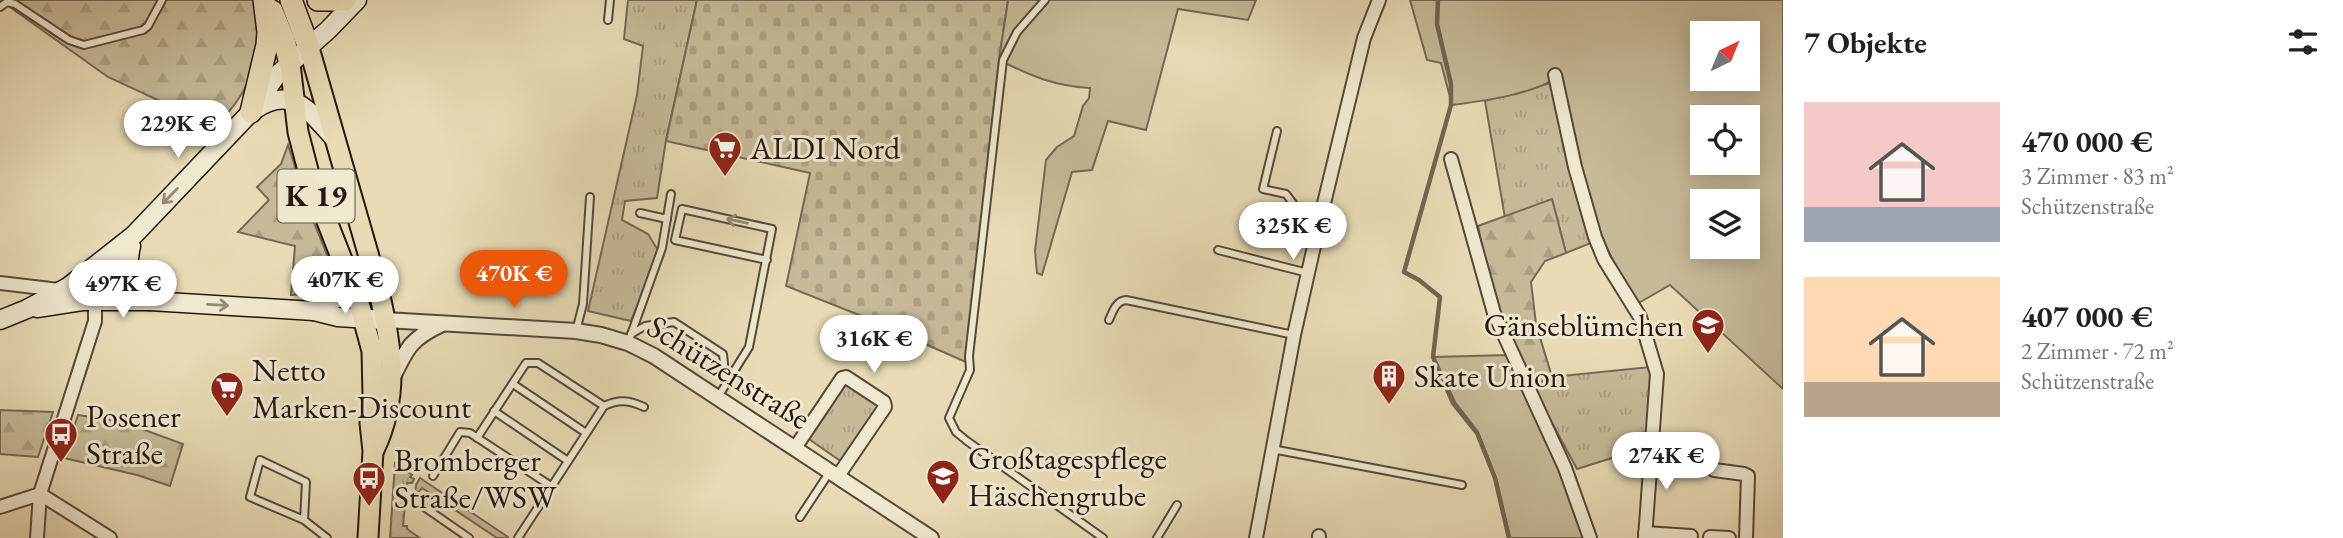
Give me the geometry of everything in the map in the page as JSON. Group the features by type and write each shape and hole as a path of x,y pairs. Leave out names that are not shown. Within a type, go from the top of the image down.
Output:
{"highway":[{"path":"265,0 284,40 290,64"},
{"path":"251,112 267,45 265,0"},
{"path":"291,0 309,48"},
{"path":"318,0 345,0"}],"main road":[{"path":"2,314 27,309 64,289 134,235 251,112 276,76 309,48 357,0"},
{"name":"K 19","path":"309,48 385,320 391,380 389,412 373,451"},
{"name":"K 19","path":"290,64 298,132 310,178 364,319 372,362 370,423 373,451 368,538"},
{"path":"251,112 272,100 293,100 306,109 334,138"},
{"path":"64,289 85,293 95,301 134,235"},
{"path":"134,235 128,269 132,280 150,301"},
{"path":"314,311 341,297 371,267"},
{"name":"Schützenstraße","path":"27,309 82,301 150,301 314,311 338,317 385,320"}],"street":[{"path":"1256,538 1308,272 1364,38 1379,0"},
{"path":"1555,75 1575,167 1595,237 1604,259 1640,317 1656,366 1658,386 1645,536 1690,536"},
{"path":"1451,159 1494,313 1565,468 1590,538"},
{"path":"0,283 64,289"},
{"path":"37,538 40,494 95,321 95,301"},
{"name":"Schützenstraße","path":"385,320 576,331 630,339 930,538"},
{"path":"391,380 410,344 428,330 443,323"},
{"path":"795,448 842,377 884,402 885,407 834,474"},
{"path":"1651,467 1694,468"},
{"path":"1714,470 1748,476 1746,538"},
{"path":"0,507 40,494"},
{"path":"40,494 110,538"},
{"path":"1710,537 1729,538"}],"lane":[{"path":"0,7 7,2 15,4 69,40 84,45 143,30 162,0"},
{"path":"608,20 610,0"},
{"path":"1045,0 1017,32 1003,60 970,370 949,418 956,432 967,441 1103,538"},
{"path":"1277,131 1263,188 1286,194 1298,210 1319,224"},
{"path":"630,339 662,247 671,194"},
{"path":"576,331 583,304 590,197"},
{"path":"718,397 749,347 767,260 772,229 682,209 675,240 767,260"},
{"path":"640,213 667,219"},
{"path":"1218,250 1308,272"},
{"path":"1109,320 1118,303 1126,300 1294,335"},
{"path":"630,339 645,326 674,322 723,354 726,384"},
{"path":"477,438 526,363 538,363 604,406"},
{"path":"513,384 586,433"},
{"path":"518,538 604,406 615,401 631,401 644,407"},
{"path":"494,411 568,461"},
{"path":"433,476 460,432 470,433 551,486"},
{"path":"1272,449 1462,485"},
{"path":"304,520 306,482 260,460 250,497 304,520 327,538"},
{"path":"800,517 834,474"},
{"path":"416,502 469,538"},
{"path":"1157,538 1177,505"}],"green space":[{"path":"0,0 254,0 259,24 253,66 243,91 233,106 202,138 173,107 108,77"},
{"path":"628,0 697,0 666,140 657,198 625,201 622,220 648,234 659,252 631,321 588,311 637,95 643,46 624,39"},
{"path":"697,0 1008,0 966,362 786,286 810,173 666,141"},
{"path":"1008,0 1256,0 1248,20 1178,9 1146,130 1108,121 1092,170 1072,172 1042,275 1037,273 1035,251 1046,160 1057,147 1074,136 1083,106 1089,98 1090,88 1043,79 999,60"},
{"path":"1410,0 1783,0 1783,389 1670,285 1637,304 1610,254 1595,218 1583,178 1560,75 1524,92 1452,105 1441,63 1427,60"},
{"path":"1550,83 1591,243 1566,253 1552,200 1505,218 1485,101"},
{"path":"288,145 312,218 337,279 320,290 291,295 295,246 238,232 269,200 257,187 281,164"},
{"path":"1552,199 1566,253 1545,261 1531,282 1536,324 1552,377 1532,386 1500,316 1478,226"},
{"path":"1509,355 1576,502 1585,538 1510,538 1496,478 1478,432 1455,402 1434,357"},
{"path":"1650,367 1653,392 1650,446 1577,469 1532,386 1552,377"},
{"path":"845,382 879,406 842,462 806,437"},
{"path":"0,410 53,412 38,457 0,454"},
{"path":"78,415 123,422 183,444 170,486 137,475 64,458"},
{"path":"395,463 414,479 412,483 407,483 403,526 407,526 407,529 420,538 390,538"},
{"path":"420,478 508,538 497,538 422,488 415,496"}],"waterway":[{"path":"1438,0 1437,24 1451,84 1451,105 1404,272 1440,297 1433,357 1453,403 1477,433 1495,478 1509,538"}],"place":[{"name":"ALDI Nord","path":"725,178"},
{"name":"Gänseblümchen","path":"1708,355"},
{"name":"Skate Union","path":"1389,406"},
{"name":"Netto Marken-Discount","path":"227,418"},
{"name":"Posener Straße","path":"61,464"},
{"name":"Großtagespflege Häschengrube","path":"943,506"},
{"name":"Bromberger Straße/WSW","path":"369,508"}]}
